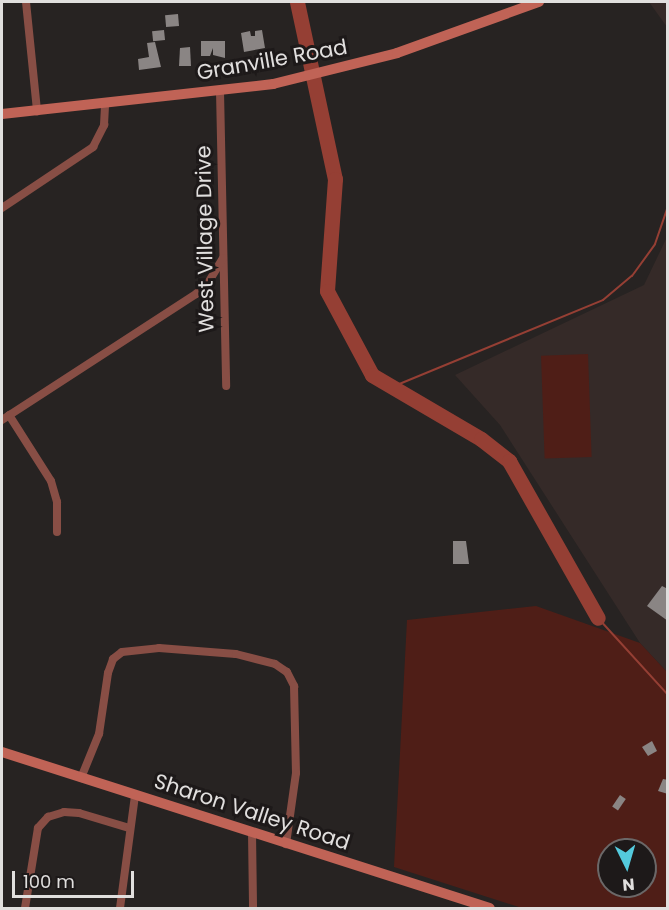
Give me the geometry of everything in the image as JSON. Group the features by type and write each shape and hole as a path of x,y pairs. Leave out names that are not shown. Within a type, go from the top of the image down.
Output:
{"street":[{"path":"26,2 37,111"},
{"name":"Granville Road","path":"2,114 220,91 298,79 336,70 491,21 539,2"},
{"name":"West Village Drive","path":"220,91 226,386"},
{"path":"2,208 93,147 104,125 105,103"},
{"path":"57,532 57,502 51,481 5,418 196,294 208,284 223,257"},
{"path":"81,778 99,734 108,673 113,659 122,652 159,648 236,654 275,664 287,672 294,686 296,773 286,844"},
{"name":"Sharon Valley Road","path":"2,752 490,909"},
{"path":"120,909 135,795"},
{"path":"25,909 38,828 48,817 64,812 79,813 129,828"},
{"path":"252,833 253,909"}],"shaded area":[{"path":"649,2 667,2 667,27"},
{"path":"667,237 667,672 640,643 500,425 455,375 644,285"},
{"path":"588,354 592,457 545,459 541,356"},
{"path":"536,606 640,643 667,672 667,908 522,908 394,867 407,620"}],"building":[{"path":"178,14 179,26 166,27 165,15"},
{"path":"164,30 165,40 153,41 152,31"},
{"path":"262,30 265,48 244,52 241,33 250,31 251,36 255,36 255,31"},
{"path":"201,41 225,41 225,58 213,55 213,48 210,56 201,56"},
{"path":"155,42 161,67 139,70 138,59 149,57 147,43"},
{"path":"190,47 191,66 179,66 180,48"},
{"path":"453,541 466,541 469,564 453,564"},
{"path":"662,586 668,589 668,621 647,606"},
{"path":"652,741 657,751 648,756 642,747"},
{"path":"663,779 668,780 668,794 658,791"},
{"path":"620,795 626,799 618,811 612,807"}],"waterway":[{"path":"297,2 335,179 327,291 372,375 481,439 509,461 598,618"},
{"path":"392,387 603,300 632,276 655,244 668,207"},
{"path":"598,618 668,695"}]}
